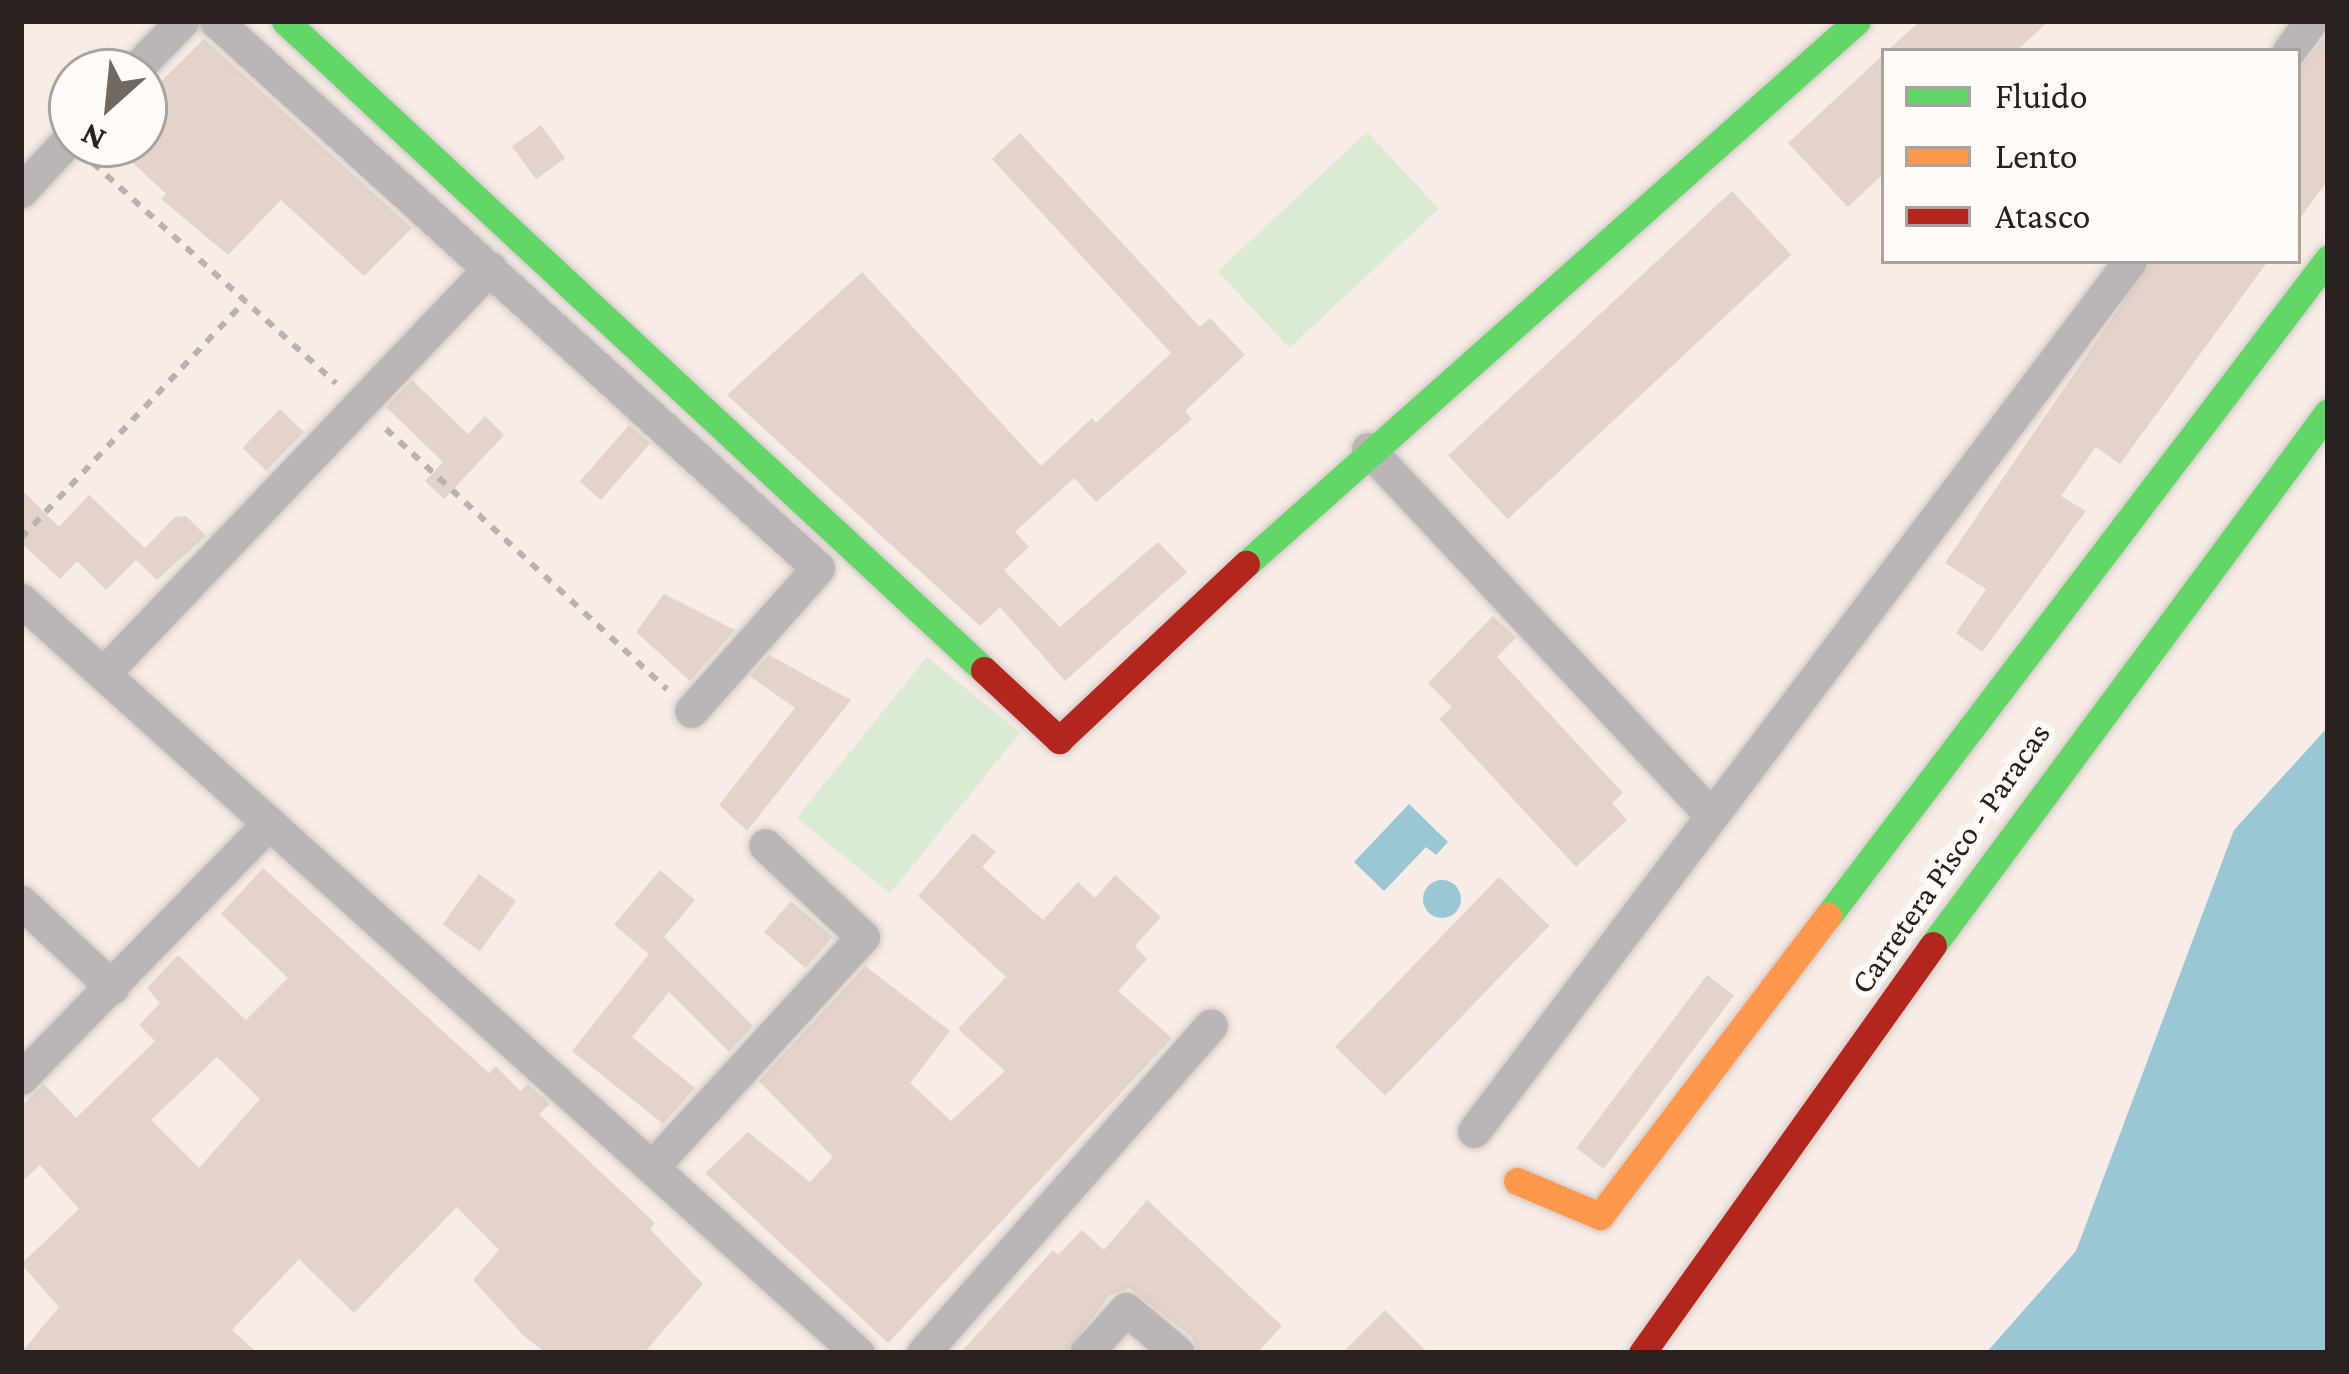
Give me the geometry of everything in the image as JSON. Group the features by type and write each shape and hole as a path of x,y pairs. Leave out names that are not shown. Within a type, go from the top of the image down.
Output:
{"street":[{"path":"156,48 182,21"},
{"path":"216,21 818,568 692,711"},
{"path":"285,21 1059,740 1368,449 1857,21"},
{"path":"2291,48 2311,21"},
{"path":"21,191 48,162"},
{"path":"1517,1181 1600,1216 2328,259"},
{"path":"1474,1131 2128,264"},
{"path":"103,674 490,268"},
{"name":"Carretera Pisco - Paracas","path":"1642,1353 2091,722 2328,412"},
{"path":"1368,449 1711,814"},
{"path":"21,600 859,1353"},
{"path":"21,1078 268,824"},
{"path":"652,1167 863,938 765,845"},
{"path":"21,902 112,987"},
{"path":"923,1353 1211,1024"},
{"path":"1086,1353 1126,1309 1178,1353"}],"path":[{"path":"21,538 246,301"}],"green space":[{"path":"1367,132 1439,209 1289,348 1218,271"},
{"path":"927,657 1020,733 890,893 797,818"}],"water":[{"path":"2328,727 2328,1353 1986,1353 2076,1251 2234,830"},
{"path":"1409,804 1448,842 1436,855 1426,847 1384,891 1354,862"},
{"path":"1442,880 1456,885 1461,899 1456,913 1442,918 1428,913 1423,899 1428,885"}],"building":[{"path":"1920,21 2049,21 2019,48 1890,48"},
{"path":"2328,33 2328,180 2301,217 2301,66"},
{"path":"204,39 412,228 364,276 281,200 228,255 161,199 166,194 138,168 168,168 168,74"},
{"path":"1881,57 1881,176 1848,207 1788,143"},
{"path":"541,125 565,158 536,179 512,146"},
{"path":"1020,133 1200,327 1210,318 1245,355 1185,411 1192,419 1096,502 1074,478 1015,532 1029,547 1004,570 1060,627 1158,542 1187,572 1065,681 1000,607 980,626 727,395 862,272 1041,466 1092,418 1096,423 1171,353 992,159"},
{"path":"1732,191 1791,255 1508,519 1448,456"},
{"path":"2149,264 2266,264 2120,464 2096,447 2061,496 2086,511 1982,652 1956,633 1986,589 1945,563"},
{"path":"412,380 468,434 485,416 504,435 444,499 425,481 443,462 386,407"},
{"path":"280,409 304,432 266,471 242,448"},
{"path":"629,425 650,443 601,500 580,482"},
{"path":"21,489 59,527 89,495 145,548 175,517 186,516 206,536 157,580 136,560 106,590 77,561 60,579 21,543"},
{"path":"664,594 735,630 690,681 636,632"},
{"path":"1493,616 1516,638 1497,657 1623,793 1612,803 1627,820 1576,867 1439,719 1452,707 1428,683"},
{"path":"769,655 851,700 747,831 719,805 795,708 750,676"},
{"path":"973,833 996,852 982,867 1043,920 1078,882 1095,898 1115,875 1161,917 1135,946 1147,959 1118,991 1172,1038 888,1343 705,1173 748,1132 810,1182 833,1157 759,1081 865,966 950,1031 910,1083 951,1121 1005,1071 958,1029 1006,977 918,896"},
{"path":"263,868 489,1073 496,1066 520,1091 528,1084 550,1104 539,1114 655,1223 650,1229 703,1284 644,1353 546,1353 524,1336 473,1280 499,1250 457,1207 354,1313 299,1259 232,1330 257,1353 21,1353 59,1307 21,1264 79,1209 40,1165 21,1183 21,1106 44,1084 76,1118 155,1041 139,1025 160,1003 147,988 178,955 246,1020 288,978 221,914","holes":["217,1057 260,1099 199,1168 151,1120"]},
{"path":"660,870 695,900 664,937 753,1026 729,1052 669,992 632,1037 695,1088 663,1124 572,1051 649,954 614,925"},
{"path":"479,874 516,901 480,951 443,924"},
{"path":"1499,877 1549,926 1385,1095 1335,1047"},
{"path":"791,901 833,937 806,968 764,932"},
{"path":"1707,975 1734,995 1604,1169 1576,1148"},
{"path":"1147,1200 1282,1326 1257,1353 1198,1353 1192,1337 1129,1288 1110,1295 1066,1353 960,1353 1053,1250 1058,1255 1082,1230 1104,1250"},
{"path":"1385,1310 1428,1353 1342,1353"}],"traffic: fast":[{"path":"285,21 984,670"},
{"path":"1246,564 1857,21"},
{"path":"1828,916 2328,259"},
{"path":"1933,945 2328,412"}],"traffic: slow":[{"path":"1517,1181 1600,1216 1828,916"}],"traffic: jam":[{"path":"984,670 1059,740 1246,564"},
{"path":"1642,1353 1933,945"}]}
